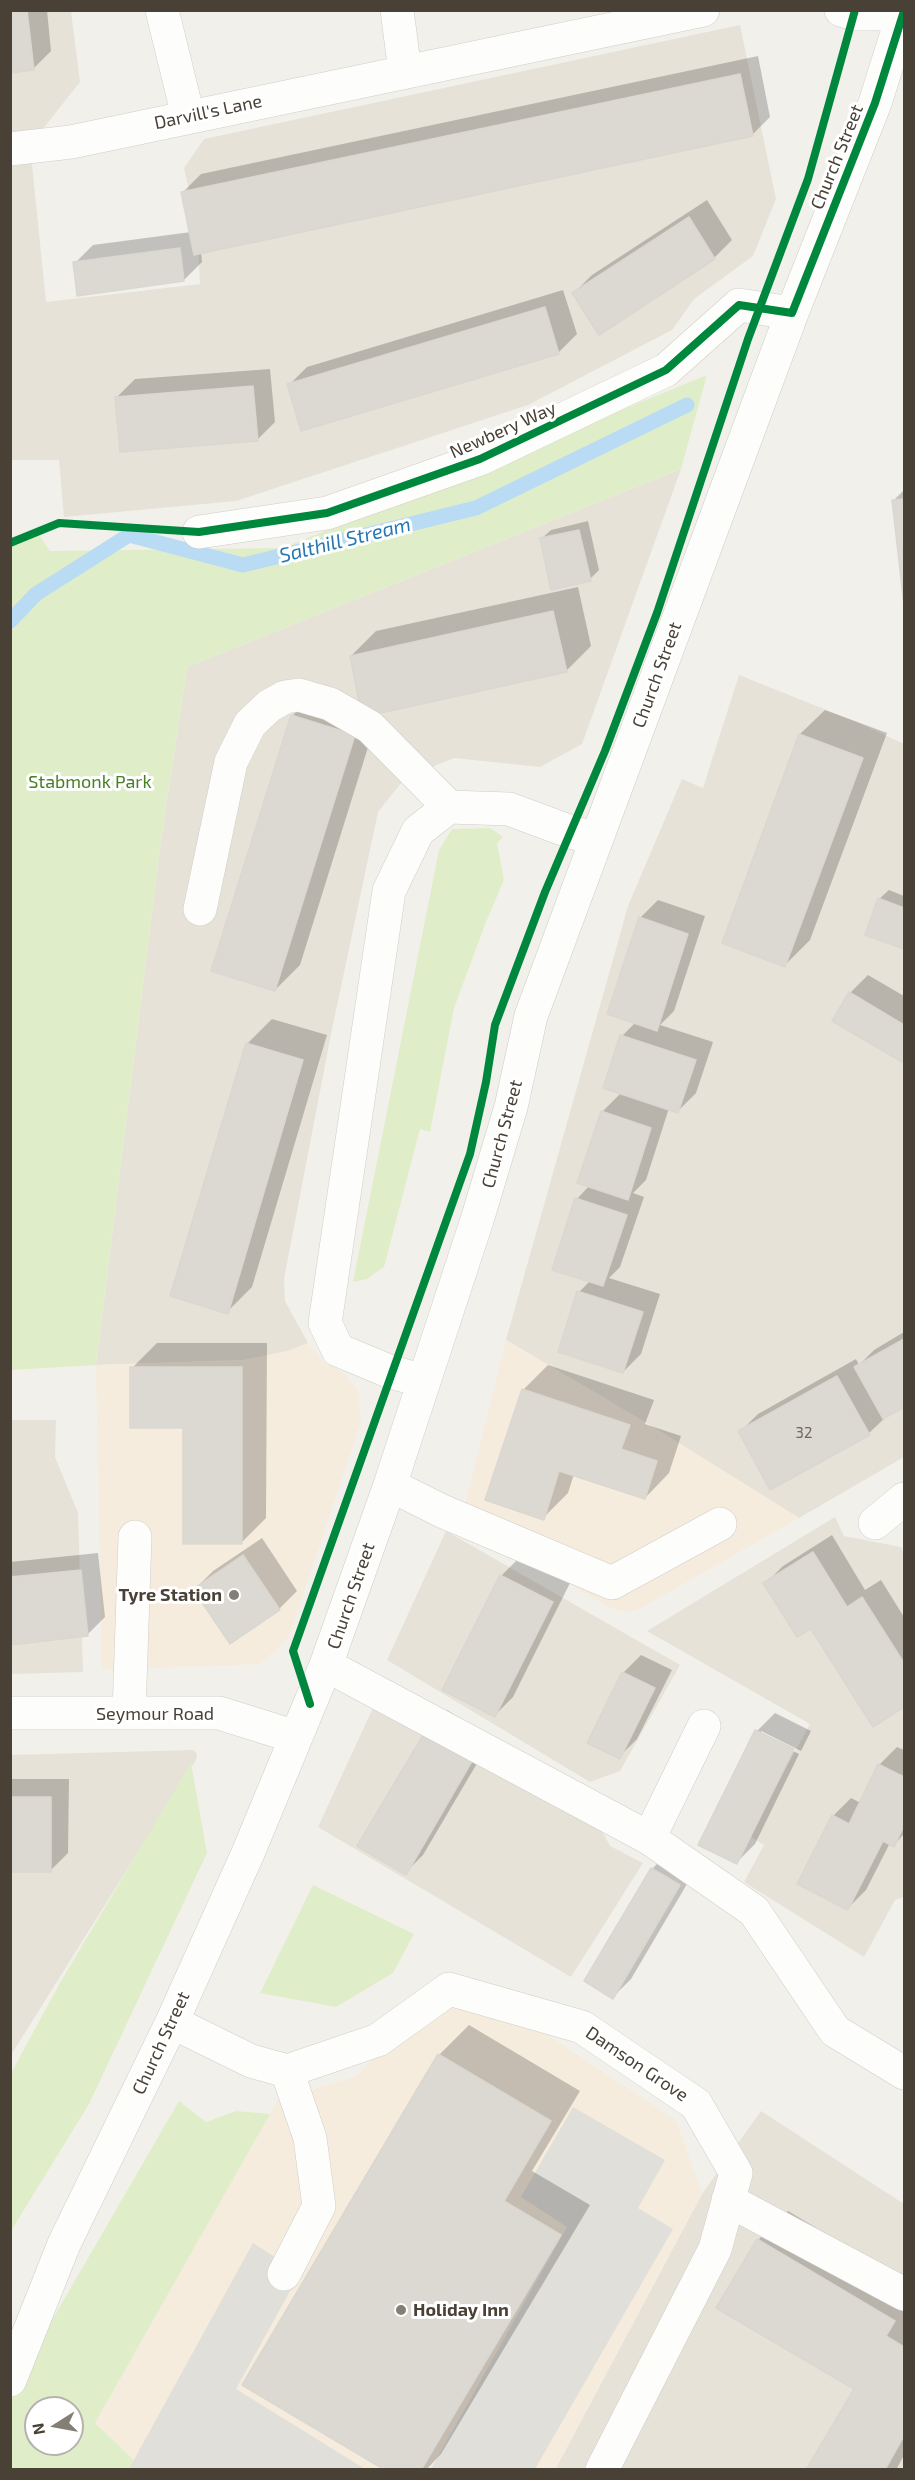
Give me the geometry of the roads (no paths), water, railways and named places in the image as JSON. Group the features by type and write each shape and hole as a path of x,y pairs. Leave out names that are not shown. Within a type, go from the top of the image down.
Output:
{"street":[{"path":"162,10 188,116"},
{"path":"397,10 405,72"},
{"name":"Darvill's Lane","path":"10,149 71,142 703,10"},
{"path":"841,10 854,14 903,12"},
{"name":"Church Street","path":"10,2380 64,2244 172,2022 248,1853 326,1665 390,1485 478,1217 511,1107 531,1016 792,313 875,103 903,12"},
{"name":"Newbery Way","path":"199,532 327,513 480,459 666,370 739,305 792,313"},
{"path":"200,909 231,762 250,724 269,706 285,697 299,695 330,704 369,727 449,807"},
{"path":"424,1381 391,1372 338,1350 324,1323 389,891 417,831 449,807 509,809 597,839"},
{"path":"390,1485 442,1511 612,1583 720,1524"},
{"path":"875,1523 904,1499"},
{"path":"129,1713 135,1536"},
{"path":"326,1665 649,1838 754,1911 835,2031 904,2073"},
{"name":"Seymour Road","path":"10,1713 219,1713 296,1737"},
{"path":"649,1838 704,1726"},
{"name":"Damson Grove","path":"287,2072 378,2040 449,1989 582,2027 696,2104 736,2173 715,2249 602,2469"},
{"path":"172,2022 251,2061 287,2072 310,2138 319,2206 284,2274"},
{"path":"728,2200 904,2294"},
{"name":"Church Street","path":"10,2325 64,2244"}],"waterway":[{"name":"Salthill Stream","path":"10,621 36,594 129,535 243,565 476,508 687,405"}],"place":[{"name":"Tyre Station","path":"234,1595"},
{"name":"Holiday Inn","path":"401,2310"}],"park label":[{"name":"Stabmonk Park","path":"90,782"}]}
